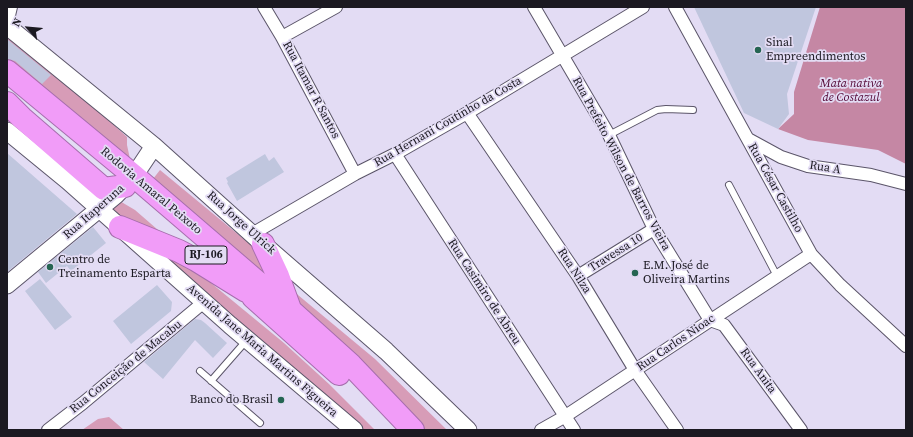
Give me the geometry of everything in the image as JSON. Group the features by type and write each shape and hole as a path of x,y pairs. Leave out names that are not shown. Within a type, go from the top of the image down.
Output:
{"highway":[{"name":"Rodovia Amaral Peixoto","path":"7,71 130,181 246,291 358,392 396,430"},
{"name":"Rodovia Amaral Peixoto","path":"7,91 130,181 290,310 351,365 413,430"},
{"path":"7,103 22,118 104,189 130,181"},
{"path":"120,227 185,254 246,291"},
{"path":"257,239 278,276 290,310"}],"main road":[{"name":"Rua Jorge Ulrick","path":"7,24 12,30 154,146 257,239 386,351 468,430"},
{"name":"Avenida Jane Maria Martins Figueira","path":"7,131 100,209 247,340 354,430"},
{"name":"Rua Itaperuna","path":"7,285 100,209 130,181 154,146"}],"street":[{"path":"7,24 11,7"},
{"name":"Rua Itamar R Santos","path":"264,7 282,37 355,174"},
{"path":"282,37 336,7"},
{"name":"Rua Prefeito Wilson de Barros Vieira","path":"534,7 609,135 654,229 710,320"},
{"name":"Rua Hernani Coutinho da Costa","path":"257,239 355,174 467,113 643,7"},
{"name":"Rua César Castilho","path":"675,7 811,254 840,285 906,346"},
{"name":"Rua Nilza","path":"467,113 578,276 635,370 677,430"},
{"name":"Rua A","path":"748,139 781,157 808,166 871,175 906,184"},
{"name":"Rua Casimiro de Abreu","path":"394,154 574,430"},
{"name":"Travessa 10","path":"578,276 654,229"},
{"name":"Rua Carlos Nioac","path":"541,430 811,254"},
{"name":"Rua Conceição de Macabu","path":"48,430 84,403 204,302"},
{"name":"Rua Anita","path":"710,320 724,325 801,430"}],"lane":[{"path":"609,135 657,110 693,110"},
{"path":"729,185 777,276"},
{"path":"211,381 247,340"},
{"path":"200,371 260,423"}],"shaded area":[{"path":"7,33 54,71 127,137 130,159 7,61"},
{"path":"160,170 251,245 271,286 149,184"},
{"path":"118,200 135,210 165,236 129,225 110,209"},
{"path":"160,250 194,269 284,343 329,384 375,430 363,430 335,403 175,268"},
{"path":"283,279 298,295 375,359 447,430 419,430 295,308"},
{"path":"109,417 124,430 82,430 98,419"}],"green space":[{"name":"Mata nativa de Costazul","path":"820,7 906,7 906,164 878,150 808,140 778,129 794,114 794,92"}],"building":[{"name":"Sinal Empreendimentos","path":"694,7 816,7 787,94 789,114 778,129 744,113"},
{"path":"7,39 51,75 42,84 15,61 7,59"},
{"path":"7,153 77,214 7,272"},
{"path":"265,154 269,161 274,157 284,172 237,201 227,183 226,178"},
{"path":"93,227 106,243 71,271 67,266 46,283 38,272"},
{"path":"40,279 72,317 55,330 25,291"},
{"path":"157,285 172,302 171,311 131,344 113,321"},
{"path":"195,319 201,320 205,323 227,343 213,358 195,340 163,379 144,362"}],"place":[{"name":"Sinal Empreendimentos","path":"758,50"},
{"name":"Centro de Treinamento Esparta","path":"50,267"},
{"name":"E.M. José de Oliveira Martins","path":"635,273"},
{"name":"Banco do Brasil","path":"281,400"}]}
